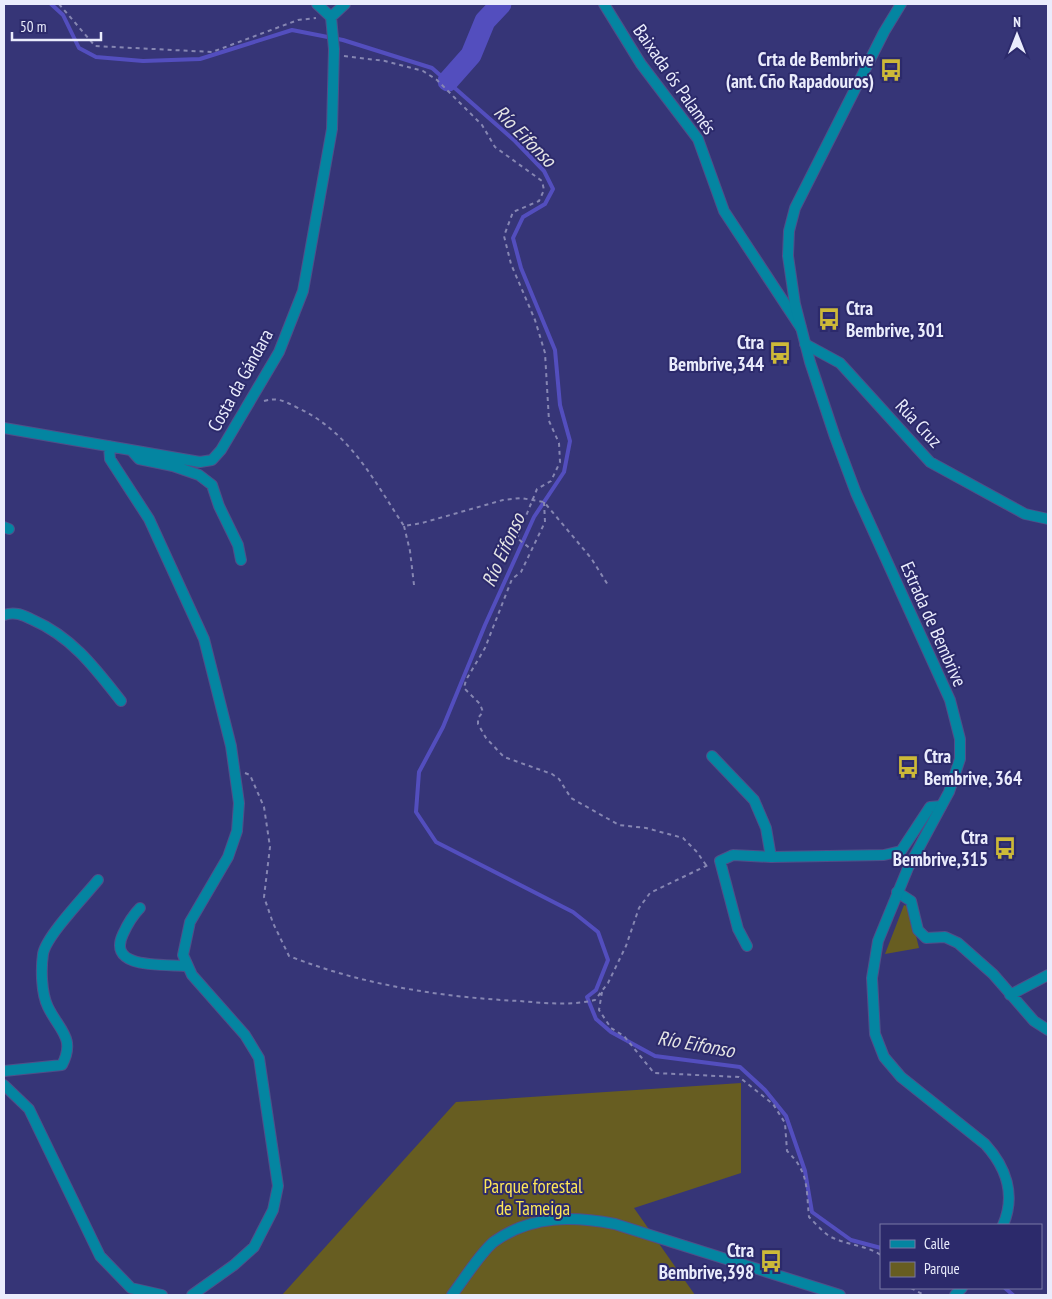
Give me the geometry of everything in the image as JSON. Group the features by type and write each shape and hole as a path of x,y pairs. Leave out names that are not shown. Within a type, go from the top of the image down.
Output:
{"street":[{"path":"317,4 330,17 346,4"},
{"name":"Baixada ós Palamés","path":"604,4 641,64 698,139 724,211 802,330"},
{"name":"Estrada de Bembrive","path":"901,4 884,32 801,195 791,220 788,256 805,344 830,424 854,485 955,714 960,739 960,759 941,806 897,892 878,941 872,964 871,1002 878,1045 891,1067 901,1077 985,1144 994,1154 1006,1178 1009,1192 1009,1204 1003,1224"},
{"name":"Costa da Gándara","path":"4,428 200,462 212,460 221,450 278,352 302,291 332,129 334,30 330,17"},
{"name":"Rúa Cruz","path":"805,344 840,364 930,462 1025,514 1048,519"},
{"path":"109,446 110,459 149,519 204,639 231,746 239,803 237,831 228,857 190,922 183,955 192,975 244,1035 259,1058 278,1186 272,1210 254,1247 192,1295"},
{"path":"131,450 139,459 173,466 199,475 212,485 238,546 241,560"},
{"path":"4,615 19,613 62,635 87,659 120,701"},
{"path":"712,756 754,800 766,828 771,858"},
{"path":"748,946 738,929 720,861 733,855 771,858 884,855 901,850 930,807 941,806"},
{"path":"4,1071 62,1065 69,1052 67,1038 47,1006 44,992 44,953 50,940 98,880"},
{"path":"897,892 911,901 918,930 926,938 946,937 958,943 993,974 1034,1022 1048,1030"},
{"path":"140,908 130,918 118,944 120,952 125,958 140,963 187,966"},
{"path":"1010,995 1048,976"},
{"path":"4,1085 29,1109 100,1256 131,1292 162,1295"},
{"path":"452,1295 494,1241 532,1222 554,1218 588,1219 614,1224 840,1295"}],"path":[{"path":"60,4 95,46 129,49 212,52 298,20 330,17"},
{"path":"334,52 385,61 423,71 437,80 482,125 495,147 542,181 544,190 539,201 513,212 504,236 511,264 535,320 545,353 548,421 559,444 560,462 552,481 537,489 535,500 517,538 531,549"},
{"path":"259,407 264,400 278,398 313,415 343,438 363,464 404,526 410,551 414,585"},
{"path":"404,526 422,523 503,500 521,498 544,502 591,558 608,585"},
{"path":"544,502 545,522 521,572 512,579 485,648 466,680 464,688 480,704 482,712 478,718 478,724 486,738 504,757 552,774 559,779 571,798 619,825 646,828 683,838 697,852 706,865"},
{"path":"234,767 250,775 264,807 270,847 264,897 273,923 289,956 326,970 400,988 467,998 583,1003 595,1000 602,991 626,946 638,908 650,892 706,865 720,861"},
{"path":"602,991 599,1010 611,1028 624,1036 654,1073 739,1077 773,1104 785,1123 787,1151 800,1163 805,1176 809,1217 828,1235 849,1244 869,1248 880,1254"},
{"path":"913,1289 924,1295"}],"green space":[{"path":"904,905 909,907 919,948 885,954"},
{"name":"Parque forestal de Tameiga","path":"741,1083 741,1173 634,1208 695,1295 282,1295 456,1102"}],"waterway":[{"name":"Río Eifonso","path":"51,4 63,15 79,48 96,57 143,61 200,59 292,30 343,40 432,68 515,141 544,171 553,189 545,204 523,217 513,238 521,268 555,350 560,405 570,441 564,472 534,517 485,625 443,727 419,772 416,812 436,842 573,912 598,932 608,960 596,990 587,997 596,1019 611,1032 655,1056 740,1067 765,1090 786,1116 805,1171 812,1212 851,1240 880,1248"},
{"path":"448,81 471,55 485,21 501,4"},
{"name":"Río Eifonso","path":"1006,1289 1013,1295"}],"place":[{"name":"Crta de Bembrive (ant. Cño Rapadouros)","path":"891,70"},
{"name":"Ctra Bembrive, 301","path":"829,319"},
{"name":"Ctra Bembrive,344","path":"780,353"},
{"name":"Ctra Bembrive, 364","path":"908,767"},
{"name":"Ctra Bembrive,315","path":"1005,848"},
{"name":"Ctra Bembrive,398","path":"771,1261"}]}
